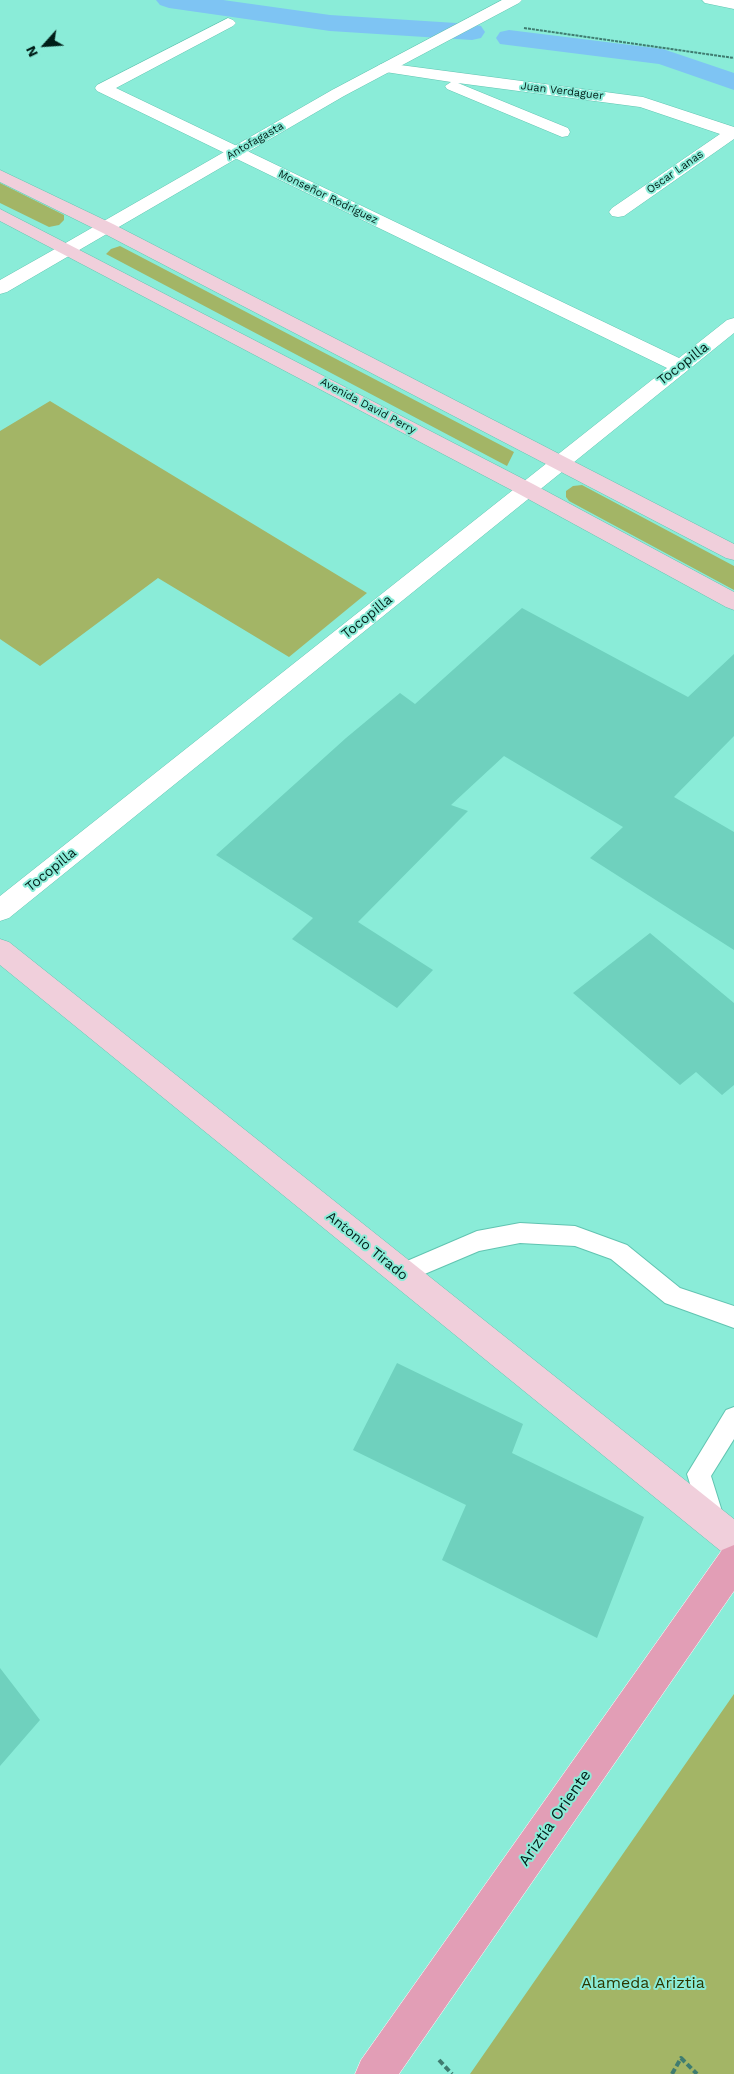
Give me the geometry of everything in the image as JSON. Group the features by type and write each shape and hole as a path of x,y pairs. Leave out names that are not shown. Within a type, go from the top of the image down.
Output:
{"main road":[{"path":"0,175 107,228 734,553"},
{"name":"Avenida David Perry","path":"0,214 526,489 734,602"},
{"name":"Antonio Tirado","path":"0,950 724,1533"},
{"name":"Ariztía Oriente","path":"375,2074 734,1562"}],"street":[{"name":"Antofagasta","path":"0,288 422,46 514,0"},
{"path":"710,0 734,4"},
{"name":"Monseñor Rodríguez","path":"228,23 103,88 681,366"},
{"name":"Juan Verdaguer","path":"385,68 643,102 733,133"},
{"path":"420,73 562,132"},
{"name":"Oscar Lanas","path":"618,212 733,133"},
{"name":"Tocopilla","path":"0,911 734,324"}],"lane":[{"path":"401,1274 477,1242 520,1233 575,1236 619,1252 673,1296 734,1317"},
{"path":"724,1533 699,1474 734,1418"}],"path":[{"path":"518,27 734,58"},
{"path":"672,2074 681,2058 697,2074"}],"green space":[{"path":"0,183 64,215 64,220 59,225 49,227 0,203"},
{"path":"120,246 514,452 507,466 106,254 111,249"},
{"path":"50,401 367,593 289,657 158,578 40,666 0,639 0,431"},
{"path":"582,485 734,566 734,590 569,501 566,497 566,491 573,486"},
{"name":"Alameda Ariztia","path":"734,1694 734,2074 470,2074"}],"building":[{"path":"522,608 688,697 734,654 734,736 674,797 734,832 734,950 590,858 623,827 504,756 451,805 468,811 358,922 433,970 397,1008 292,939 313,918 216,855 346,738 400,693 415,704"},
{"path":"650,933 734,1003 734,1085 722,1095 696,1072 680,1085 573,993"},
{"path":"397,1363 523,1424 512,1453 644,1517 597,1638 442,1560 466,1505 353,1450"},
{"path":"0,1668 40,1720 0,1766"}],"waterway":[{"path":"169,0 330,23 472,32"},
{"path":"509,38 663,57 734,82"}]}
